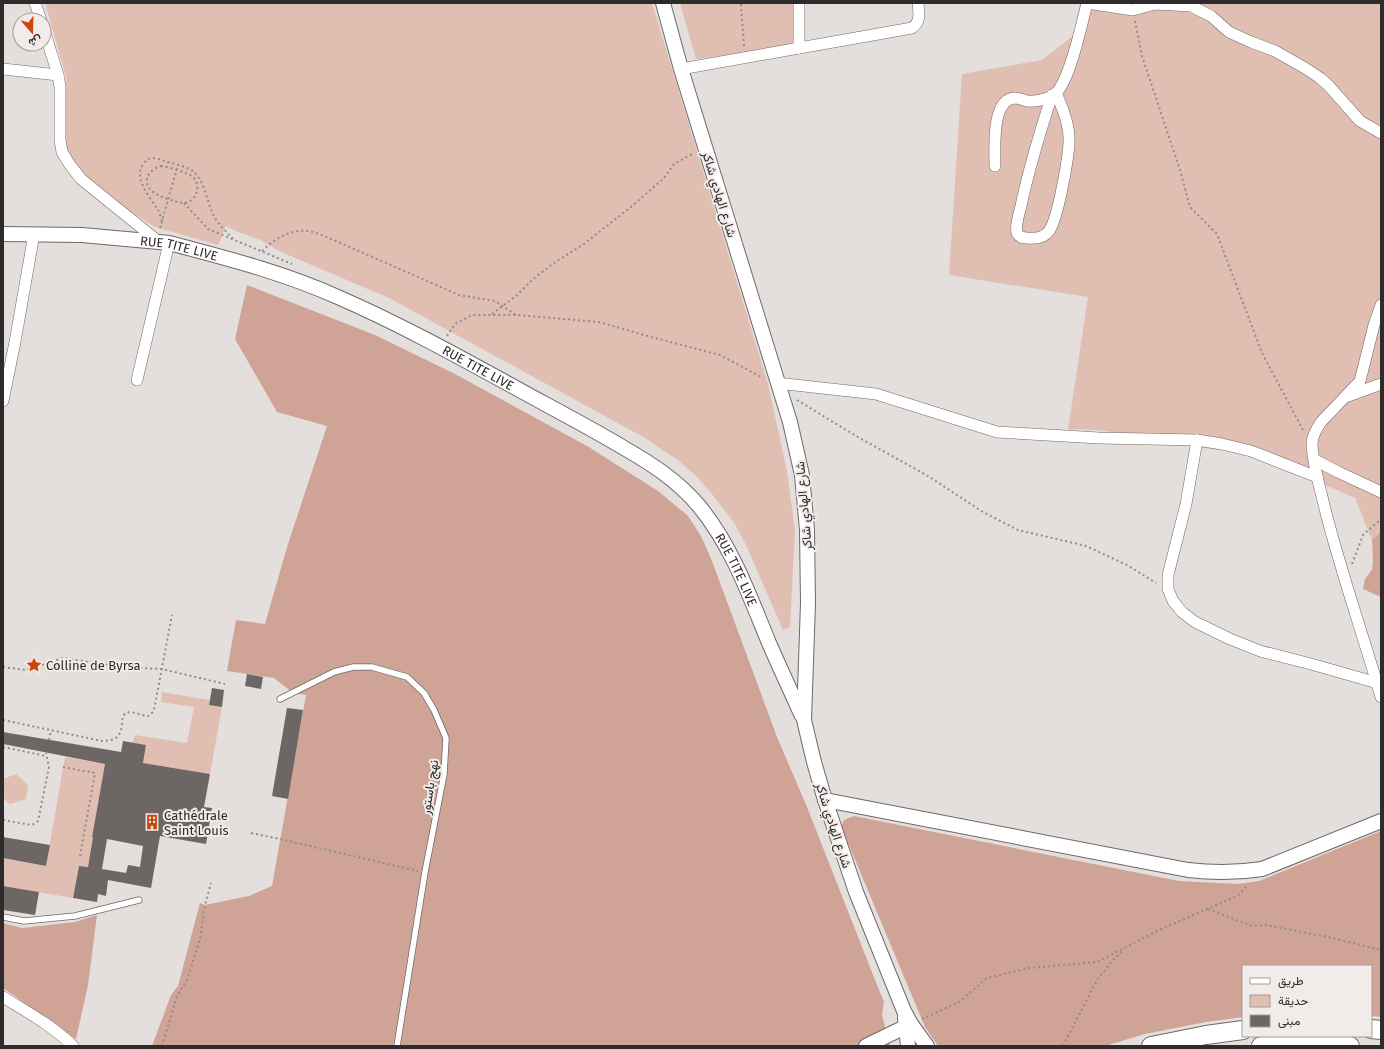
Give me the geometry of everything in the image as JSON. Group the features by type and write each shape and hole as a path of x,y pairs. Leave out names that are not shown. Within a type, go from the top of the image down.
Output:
{"highway":[{"path":"1151,1046 1206,1035 1242,1030"},
{"path":"1261,1046 1350,1046"}],"street":[{"name":"شارع الهادي شاكر","path":"664,3 681,69 790,422 797,450 805,496 808,566 804,720 814,762 825,800 856,892 909,1025"},
{"path":"799,3 799,48"},
{"path":"681,69 912,28 918,22 918,3"},
{"path":"1054,94 1064,113 1069,137 1060,198 1051,227 1048,231 1043,236 1037,238 1022,238 1017,231 1028,169 1054,94 1067,74 1087,3 1132,6 1155,4 1191,6 1211,16 1229,32 1275,51 1315,74 1337,94 1360,122 1381,133"},
{"path":"51,52 58,75 61,103 60,140 62,152 70,166 86,183 164,243 137,380"},
{"path":"3,69 58,75"},
{"path":"995,166 995,140 999,111 1004,103 1008,99 1016,98 1029,101 1046,98 1054,94"},
{"name":"RUE TITE LIVE","path":"3,234 82,235 164,243 250,264 339,297 440,347 596,431 667,475 700,507 718,532 749,594 804,720"},
{"path":"3,401 34,234"},
{"path":"1381,305 1374,325 1360,381 1321,422 1316,430 1312,442 1317,477 1345,583 1379,683 1381,696"},
{"path":"1346,397 1381,384"},
{"path":"778,385 876,394 997,432 1091,437 1197,440 1222,444 1251,451 1317,477"},
{"path":"1197,440 1186,504 1168,575 1168,589 1173,601 1182,612 1194,622 1260,651 1379,683"},
{"path":"1315,460 1381,492"},
{"path":"825,800 1188,870 1219,873 1241,873 1262,869 1381,821"},
{"path":"3,997 63,1036 72,1046"},
{"path":"866,1046 909,1025"},
{"path":"908,1046 909,1025"},
{"path":"909,1025 927,1046"}],"lane":[{"name":"نهج باستور","path":"280,700 334,672 353,667 372,667 407,676 424,693 434,710 446,738 444,774 425,872 397,1046"},
{"path":"3,917 24,921 75,916 140,900"}],"path":[{"path":"741,3 744,57"},
{"path":"1132,6 1142,56 1180,170 1190,207 1217,234 1262,353 1304,433 1312,442"},
{"path":"491,315 516,296 533,279 554,263 584,244 632,206 664,178 674,164 683,158 706,148"},
{"path":"162,221 158,210 145,190 141,179 141,171 144,163 149,159 156,158 189,169 195,173 199,179 216,220 233,240 208,229 184,203"},
{"path":"164,243 160,229 178,165"},
{"path":"161,166 176,170 193,177 196,182 198,187 197,193 190,201 184,203 168,199 152,191 148,187 148,176 150,171 155,167 161,166"},
{"path":"250,264 268,245 290,232 308,231 330,238 459,294 495,301 517,315"},
{"path":"440,347 456,324 472,315 517,315 599,322 720,355 778,385"},
{"path":"797,399 856,436 928,476 983,512 1018,530 1086,546 1127,565 1168,589"},
{"path":"1345,583 1363,535 1381,519"},
{"path":"3,720 102,741 113,739 121,731 124,716 126,714 130,713 145,716 153,712 172,615"},
{"path":"3,667 26,670 63,658 122,667 162,669 225,684"},
{"path":"49,740 51,730"},
{"path":"3,747 46,755 49,767 38,821 31,825 3,820"},
{"path":"63,767 95,773 80,856"},
{"path":"251,833 280,838 425,872"},
{"path":"909,1025 959,1002 987,978 1029,968 1097,962 1159,930 1237,896 1262,869"},
{"path":"162,1046 177,996 186,980 200,939 205,905 211,883"},
{"path":"1208,908 1252,926 1265,925 1328,937 1381,950"},
{"path":"1063,1046 1097,980 1126,947"}],"green space":[{"path":"45,3 652,3 768,384 787,471 795,531 790,627 783,630 746,545 735,524 712,494 696,476 679,461 645,438 389,298 281,252 260,240 226,226 218,245 155,227 101,193 80,174 66,150 66,77 52,28 52,12 48,12"},
{"path":"680,3 793,3 793,46 696,59"},
{"path":"1080,3 1381,3 1381,532 1372,540 1355,498 1298,473 1240,452 1203,448 1100,430 1068,429 1088,297 949,275 962,74 1042,60 1074,35"},
{"path":"162,692 210,700 209,705 222,707 210,774 143,763 146,745 133,743 135,735 187,743 194,707 161,702"},
{"path":"65,757 105,764 88,867 79,866 73,898 3,886 3,858 46,866"},
{"path":"16,774 28,785 26,799 10,804 3,798 3,779"}],"shaded area":[{"path":"247,285 375,335 455,374 587,446 658,491 688,516 701,536 712,561 777,737 807,807 884,1002 882,1015 890,1046 152,1046 171,995 178,986 200,903 205,905 249,896 272,886 306,695 293,693 274,678 227,671 236,620 265,624 288,544 327,426 277,412 235,339"},
{"path":"1381,532 1381,597 1363,589 1365,579 1372,570 1372,540"},
{"path":"854,816 1179,881 1237,884 1259,881 1381,831 1381,1017 1372,1016 1372,965 1242,965 1242,1017 1206,1022 1145,1034 1105,1046 938,1046 925,1027 841,826 844,820"},
{"path":"97,915 88,985 76,1039 3,988 3,923 22,928 75,922"}],"building":[{"path":"247,674 263,677 261,689 245,686"},
{"path":"212,688 224,690 222,707 209,705"},
{"path":"287,708 303,710 288,799 272,796"},
{"path":"3,732 121,752 123,741 146,745 143,763 210,774 204,807 212,808 206,844 160,836 151,888 108,880 106,896 98,894 97,902 73,898 79,866 88,867 105,764 3,744","holes":["107,839 143,846 140,867 128,865 126,873 102,869"]},
{"path":"3,837 50,845 46,866 3,858"},
{"path":"3,886 39,892 35,915 3,910"}],"place":[{"name":"Colline de Byrsa","path":"34,665"},
{"name":"Cathédrale Saint Louis","path":"152,822"}]}
